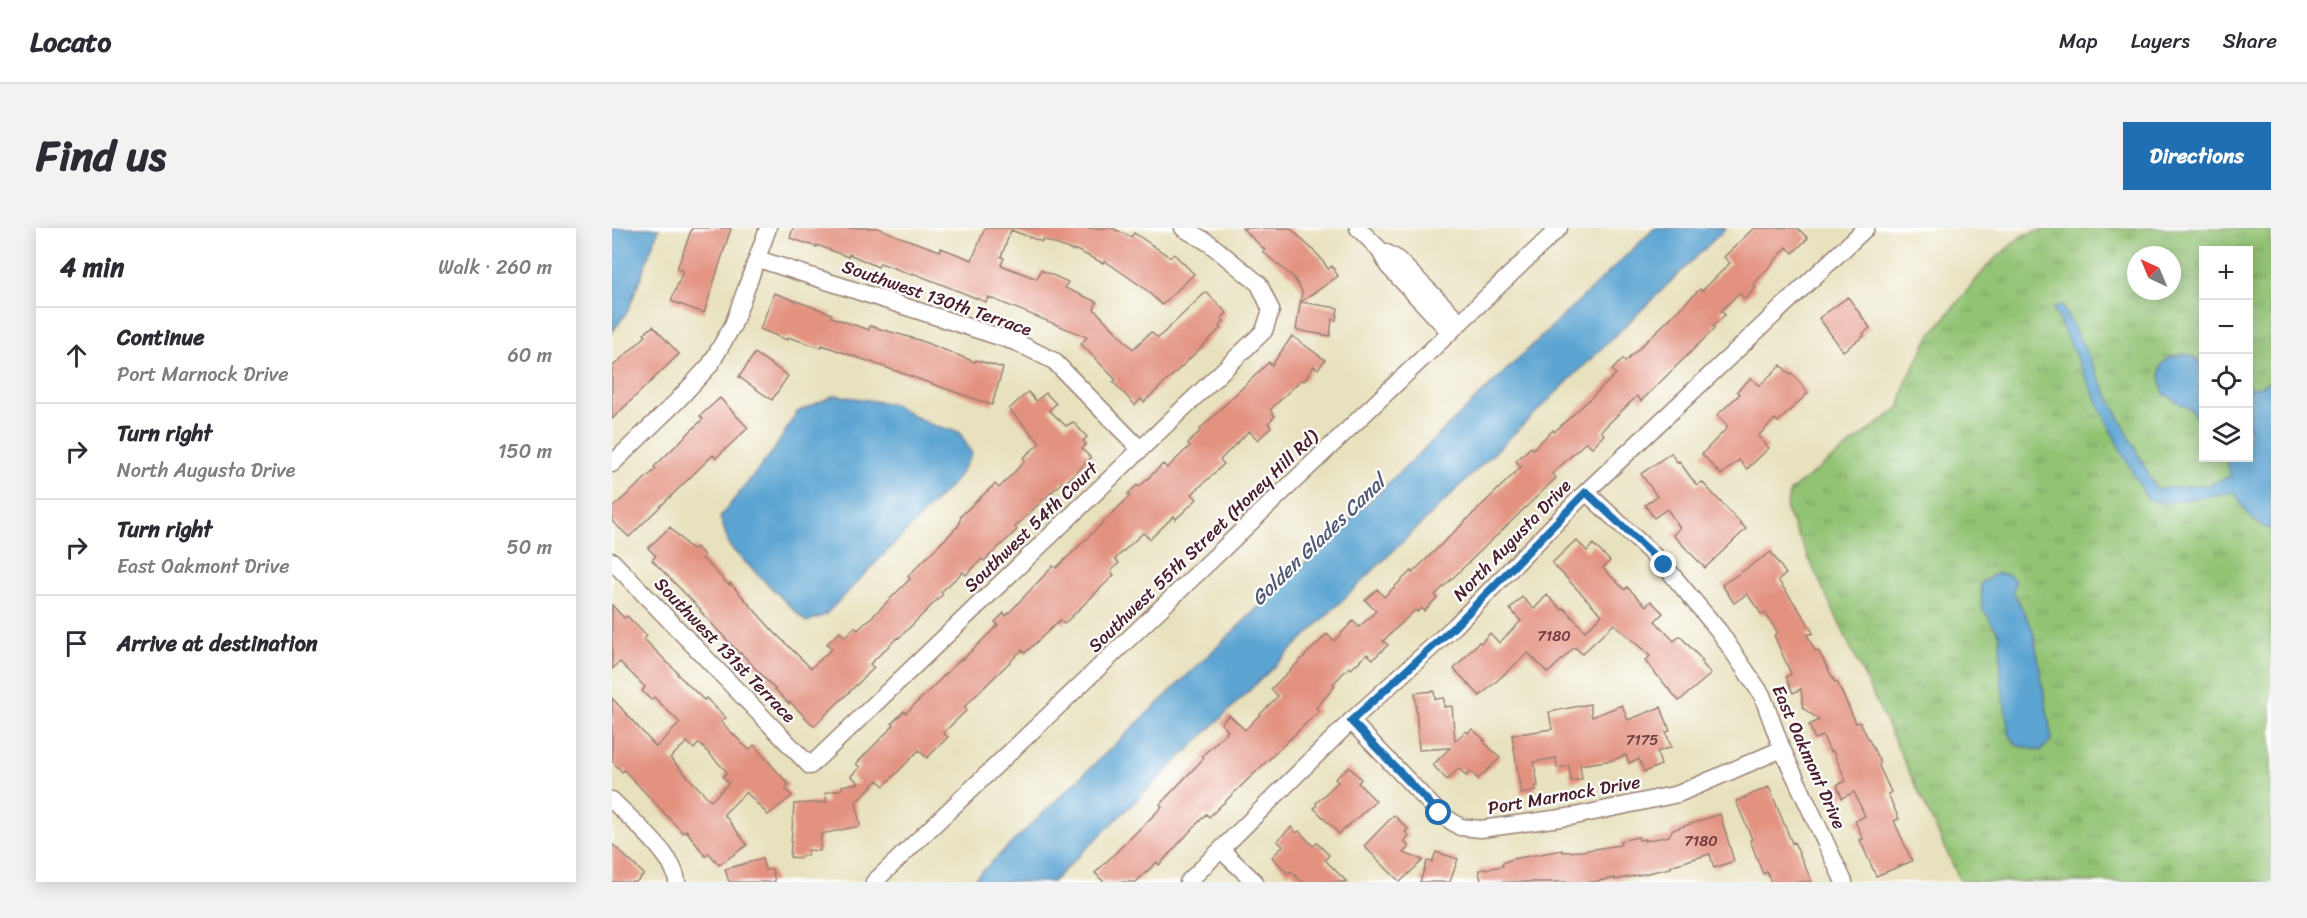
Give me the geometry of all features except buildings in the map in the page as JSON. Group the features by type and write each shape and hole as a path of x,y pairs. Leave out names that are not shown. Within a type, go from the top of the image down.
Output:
{"street":[{"path":"612,464 677,401 710,365 733,325 768,228"},
{"name":"Southwest 54th Court","path":"810,766 1264,331 1271,310 1259,284 1209,243 1183,228"},
{"path":"1358,228 1379,249 1388,266 1455,327"},
{"name":"Southwest 55th Street (Honey Hill Rd)","path":"874,882 1559,228"},
{"name":"North Augusta Drive","path":"1188,882 1351,721 1455,626 1586,492 1866,228"},
{"name":"Southwest 130th Terrace","path":"758,259 1027,348 1054,361 1140,449"},
{"name":"East Oakmont Drive","path":"1586,492 1664,565 1719,630 1761,695 1782,749 1844,882"},
{"name":"Southwest 131st Terrace","path":"612,561 810,766"},
{"name":"Port Marnock Drive","path":"1351,721 1439,813 1460,827 1481,829 1575,816 1678,794 1782,749"},
{"path":"612,800 668,859 675,871 677,881"},
{"path":"1221,850 1255,882"}],"green space":[{"path":"2053,228 2271,228 2271,882 1961,882 1786,510 1790,491 1900,407 1906,382 1930,336 1990,263 2023,235"}],"water":[{"path":"612,228 659,228 628,311 612,332"},
{"path":"1655,228 1726,228 1052,882 971,882"},
{"path":"2062,305 2156,489 2208,485 2231,476 2227,462 2253,462 2253,388 2271,381 2271,529 2253,520 2235,492 2162,503 2147,499 2117,443 2053,308"},
{"path":"2185,354 2199,362 2199,419 2190,409 2164,394 2160,378 2161,366 2169,358"},
{"path":"835,395 893,404 929,424 959,432 972,454 955,481 825,615 806,622 730,547 720,517 774,450 797,412"},
{"path":"1997,573 2009,575 2016,582 2013,591 2033,630 2052,739 2041,751 2016,745 2009,733 2001,679 2000,635 1982,608 1981,583"}],"route":[{"path":"1439,813 1351,721 1455,626 1586,492 1664,565"}],"water label":[{"name":"Golden Glades Canal","path":"1318,540"}]}
